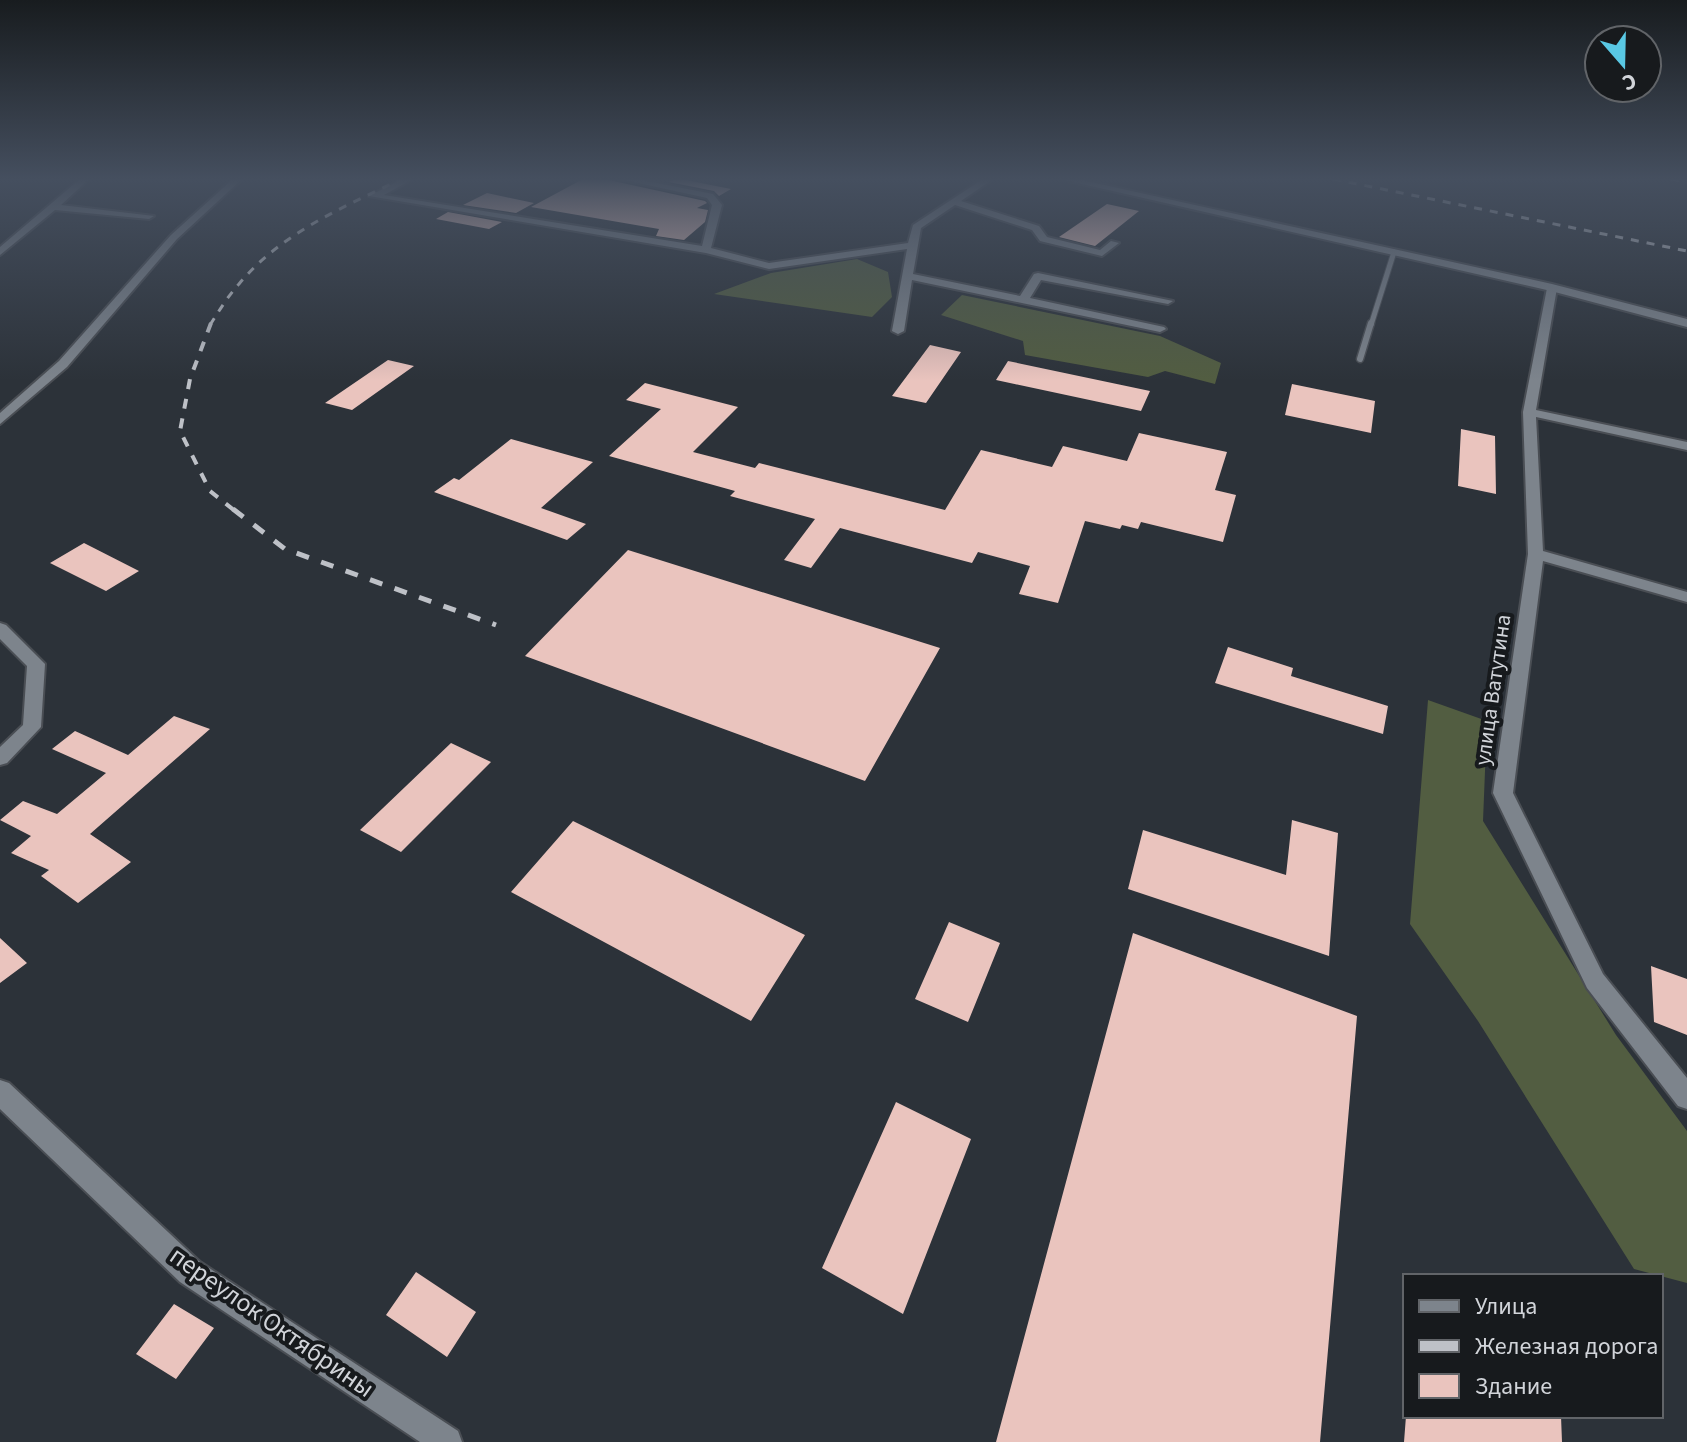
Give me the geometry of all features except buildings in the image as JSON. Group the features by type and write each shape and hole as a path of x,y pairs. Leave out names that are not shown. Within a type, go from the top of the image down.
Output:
{"street":[{"path":"0,420 63,364 166,246"},
{"path":"683,246 769,266 904,246"},
{"path":"898,331 913,246"},
{"path":"1074,246 1102,253 1110,246"},
{"path":"1368,246 1552,288 1687,323"},
{"path":"907,276 1160,329"},
{"path":"1023,301 1038,276 1168,301"},
{"name":"улица Ватутина","path":"1552,288 1529,412 1536,554 1503,793 1595,981 1687,1097"},
{"path":"1529,412 1687,446"},
{"path":"1536,554 1687,597"},
{"path":"0,629 36,664 32,727 0,758"},
{"name":"переулок Октябрины","path":"0,1092 190,1272 447,1442"}],"lane":[{"path":"1360,359 1394,252"}],"green space":[{"path":"857,259 888,272 892,297 872,317 714,294 771,273"},
{"path":"962,295 1160,336 1221,363 1215,384 1165,371 1148,377 1025,355 1023,341 941,315"},
{"path":"1428,700 1487,721 1483,821 1616,1035 1687,1131 1687,1283 1663,1277 1663,1274 1634,1269 1478,1021 1410,924"}],"railway":[{"path":"211,324 235,289 279,246"},
{"path":"1664,246 1687,251"},
{"path":"211,324 190,379 180,431 210,491 235,511"},
{"path":"233,509 285,549 496,625"}]}
